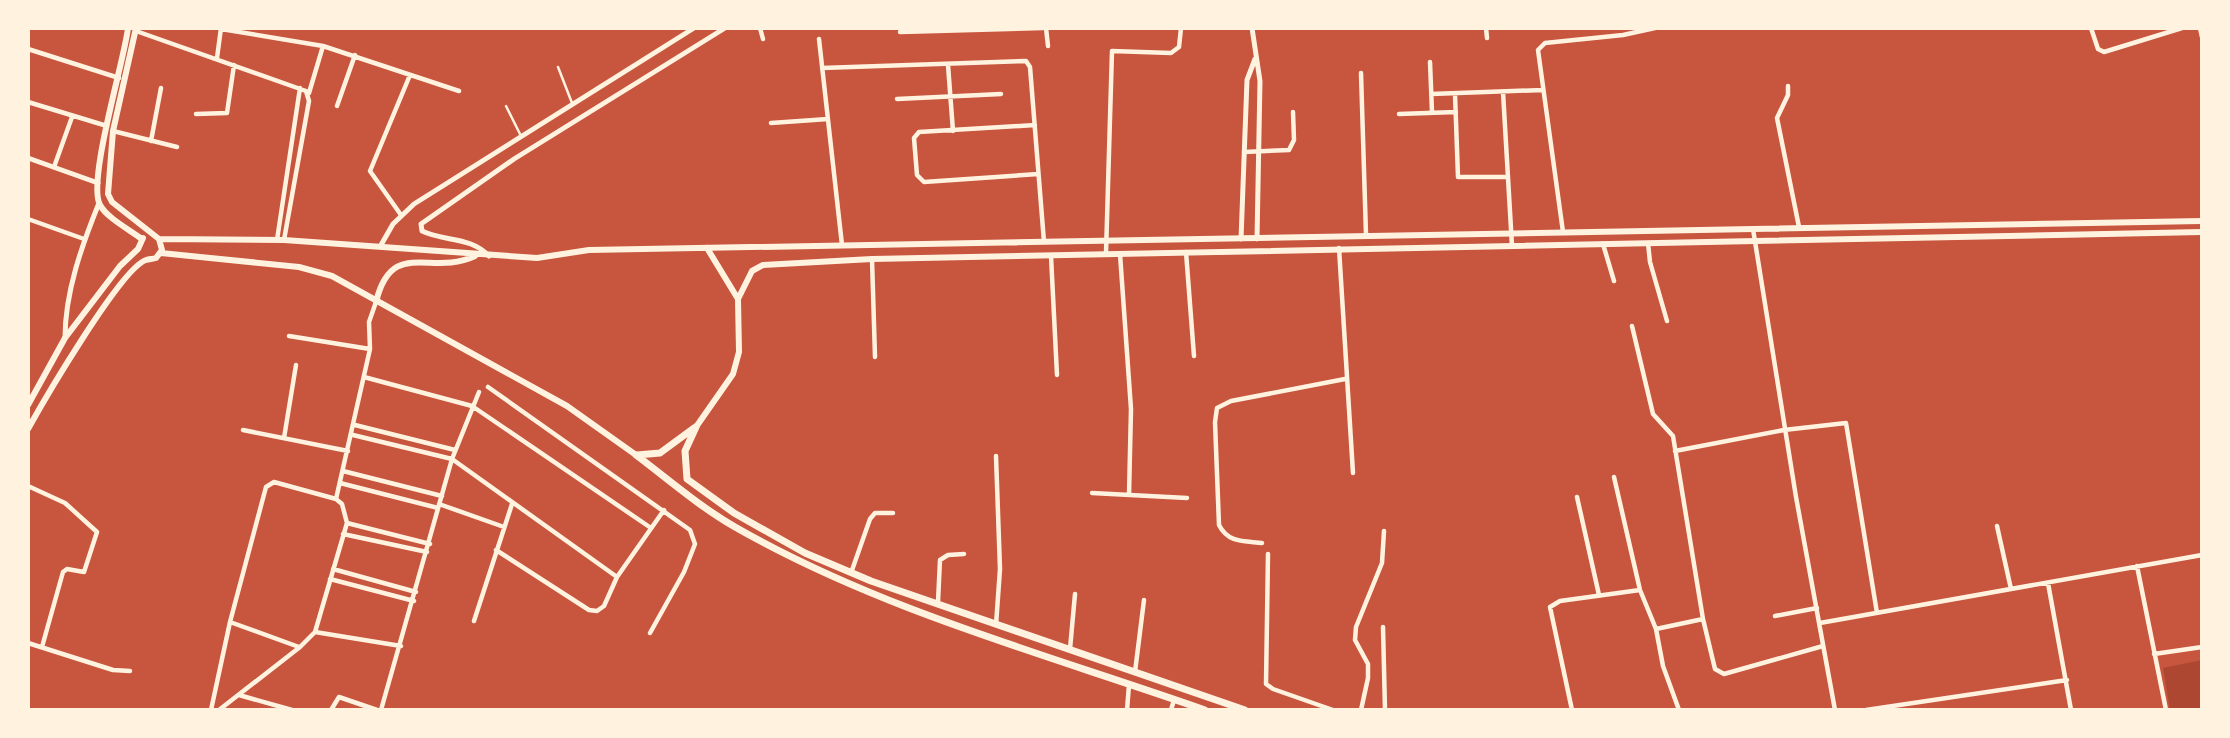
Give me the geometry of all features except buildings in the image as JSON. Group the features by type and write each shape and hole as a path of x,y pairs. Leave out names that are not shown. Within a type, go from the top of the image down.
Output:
{"main road":[{"path":"133,29 118,78 110,129 108,194 112,202 156,238 161,253"},
{"path":"133,29 98,183 99,202 142,239 280,240 381,245 489,256 552,257 589,250 2202,221"},
{"path":"1245,710 852,573 805,552 734,513 687,479 685,451 696,427 737,365 738,299 752,271 764,265 872,259 2202,232"},
{"path":"28,405 65,338 120,266 138,249 142,239"},
{"path":"884,245 884,259"},
{"path":"707,248 738,299"},
{"path":"28,429 106,303 146,259 153,260 161,253 299,267 332,276 567,407 733,526 830,577 976,633 1205,710"},
{"path":"376,302 381,283 392,268 401,263 461,263 477,255"},
{"path":"636,455 660,453 696,427"},
{"path":"1086,670 1088,657"}],"street":[{"path":"381,245 401,215 694,28"},
{"path":"711,28 715,36"},
{"path":"489,256 471,242 433,236 422,231 421,224 514,159 725,28"},
{"path":"760,28 763,39"},
{"path":"900,32 1045,28 1048,46"},
{"path":"1106,253 1112,51 1171,53 1179,47 1181,28"},
{"path":"1252,28 1260,81 1257,239"},
{"path":"1486,28 1487,38"},
{"path":"1563,232 1542,90 1540,46 1655,28"},
{"path":"2091,28 2098,49 2104,52 2182,28"},
{"path":"2200,28 2202,37"},
{"path":"133,29 300,88 309,94"},
{"path":"217,58 221,29 323,46 459,91"},
{"path":"819,39 842,245"},
{"path":"280,240 309,94 323,46"},
{"path":"28,48 118,78"},
{"path":"337,106 355,55"},
{"path":"1241,239 1247,80 1255,58"},
{"path":"822,68 1026,61 1030,67 1044,243"},
{"path":"1430,62 1432,112"},
{"path":"196,114 227,113 234,65"},
{"path":"948,65 953,131"},
{"path":"1361,73 1366,236"},
{"path":"401,215 370,171 410,75"},
{"path":"1788,86 1788,96 1777,118 1799,227"},
{"path":"151,141 161,88"},
{"path":"280,240 300,88"},
{"path":"1431,94 1542,90"},
{"path":"1503,92 1512,246"},
{"path":"897,99 1001,94"},
{"path":"1455,94 1458,177 1507,177"},
{"path":"28,102 110,129 177,147"},
{"path":"1243,152 1289,150 1294,139 1293,112"},
{"path":"1399,114 1456,112"},
{"path":"54,167 72,117"},
{"path":"772,123 828,119"},
{"path":"1035,125 915,135 917,175 920,180 930,182 1039,174"},
{"path":"28,158 98,183"},
{"path":"65,338 65,320 84,239 99,202"},
{"path":"28,219 84,239"},
{"path":"2046,223 2046,236"},
{"path":"1753,229 1784,430 1835,710"},
{"path":"1603,243 1614,281"},
{"path":"1648,243 1650,262 1667,321"},
{"path":"1339,248 1345,379 1353,473"},
{"path":"1186,251 1194,356"},
{"path":"1119,253 1131,409 1129,495"},
{"path":"1051,255 1057,374"},
{"path":"872,259 875,357"},
{"path":"336,499 355,425 370,349 369,322 376,302"},
{"path":"1632,326 1653,414 1673,436 1703,619 1715,669 1724,674 1824,646"},
{"path":"289,336 370,349"},
{"path":"284,438 296,365"},
{"path":"364,377 472,406 651,528"},
{"path":"1262,543 1234,540 1224,534 1219,525 1214,422 1217,408 1231,401 1345,379"},
{"path":"488,387 690,530 695,544 684,572 650,633"},
{"path":"331,710 339,697 379,710 401,646 452,459 479,392"},
{"path":"1675,451 1784,430 1846,423 1877,613"},
{"path":"355,425 455,450"},
{"path":"243,430 349,451"},
{"path":"352,435 452,459 617,577"},
{"path":"996,456 1000,569 996,625"},
{"path":"343,471 442,496"},
{"path":"1614,477 1640,590 1656,629 1663,666 1679,710"},
{"path":"211,710 230,622 266,487 274,482 336,499 342,504 347,523 314,632 300,648 219,710"},
{"path":"340,483 439,506 504,527"},
{"path":"28,486 65,503 97,533 84,572 67,569 63,572 42,647"},
{"path":"1092,493 1187,498"},
{"path":"1577,497 1599,595"},
{"path":"474,621 512,504"},
{"path":"496,550 589,610 604,606 617,577 664,510"},
{"path":"852,573 870,519 875,513 893,513"},
{"path":"347,523 429,544"},
{"path":"1997,526 2011,589"},
{"path":"1361,710 1368,678 1368,664 1355,640 1356,626 1382,563 1384,531"},
{"path":"344,534 427,552"},
{"path":"938,602 940,560 948,555 964,554"},
{"path":"1268,554 1266,684 1273,689 1333,710"},
{"path":"1820,623 2202,555"},
{"path":"2137,566 2165,710"},
{"path":"333,569 416,592"},
{"path":"330,579 414,601"},
{"path":"2048,583 2071,710"},
{"path":"1572,710 1550,607 1560,601 1640,590"},
{"path":"1070,650 1075,594"},
{"path":"1135,673 1144,600"},
{"path":"1775,616 1817,608"},
{"path":"1656,629 1703,619"},
{"path":"230,622 300,648"},
{"path":"1383,627 1385,710"},
{"path":"314,632 401,646"},
{"path":"28,643 113,670 130,671"},
{"path":"2154,654 2202,647"},
{"path":"1866,710 2067,680"},
{"path":"1126,710 1129,684"},
{"path":"238,695 292,710"},
{"path":"1171,710 1175,699"}],"lane":[{"path":"558,67 573,106"},
{"path":"506,106 521,136"}],"shaded area":[{"path":"2202,660 2202,710 2170,710 2163,668"}]}
